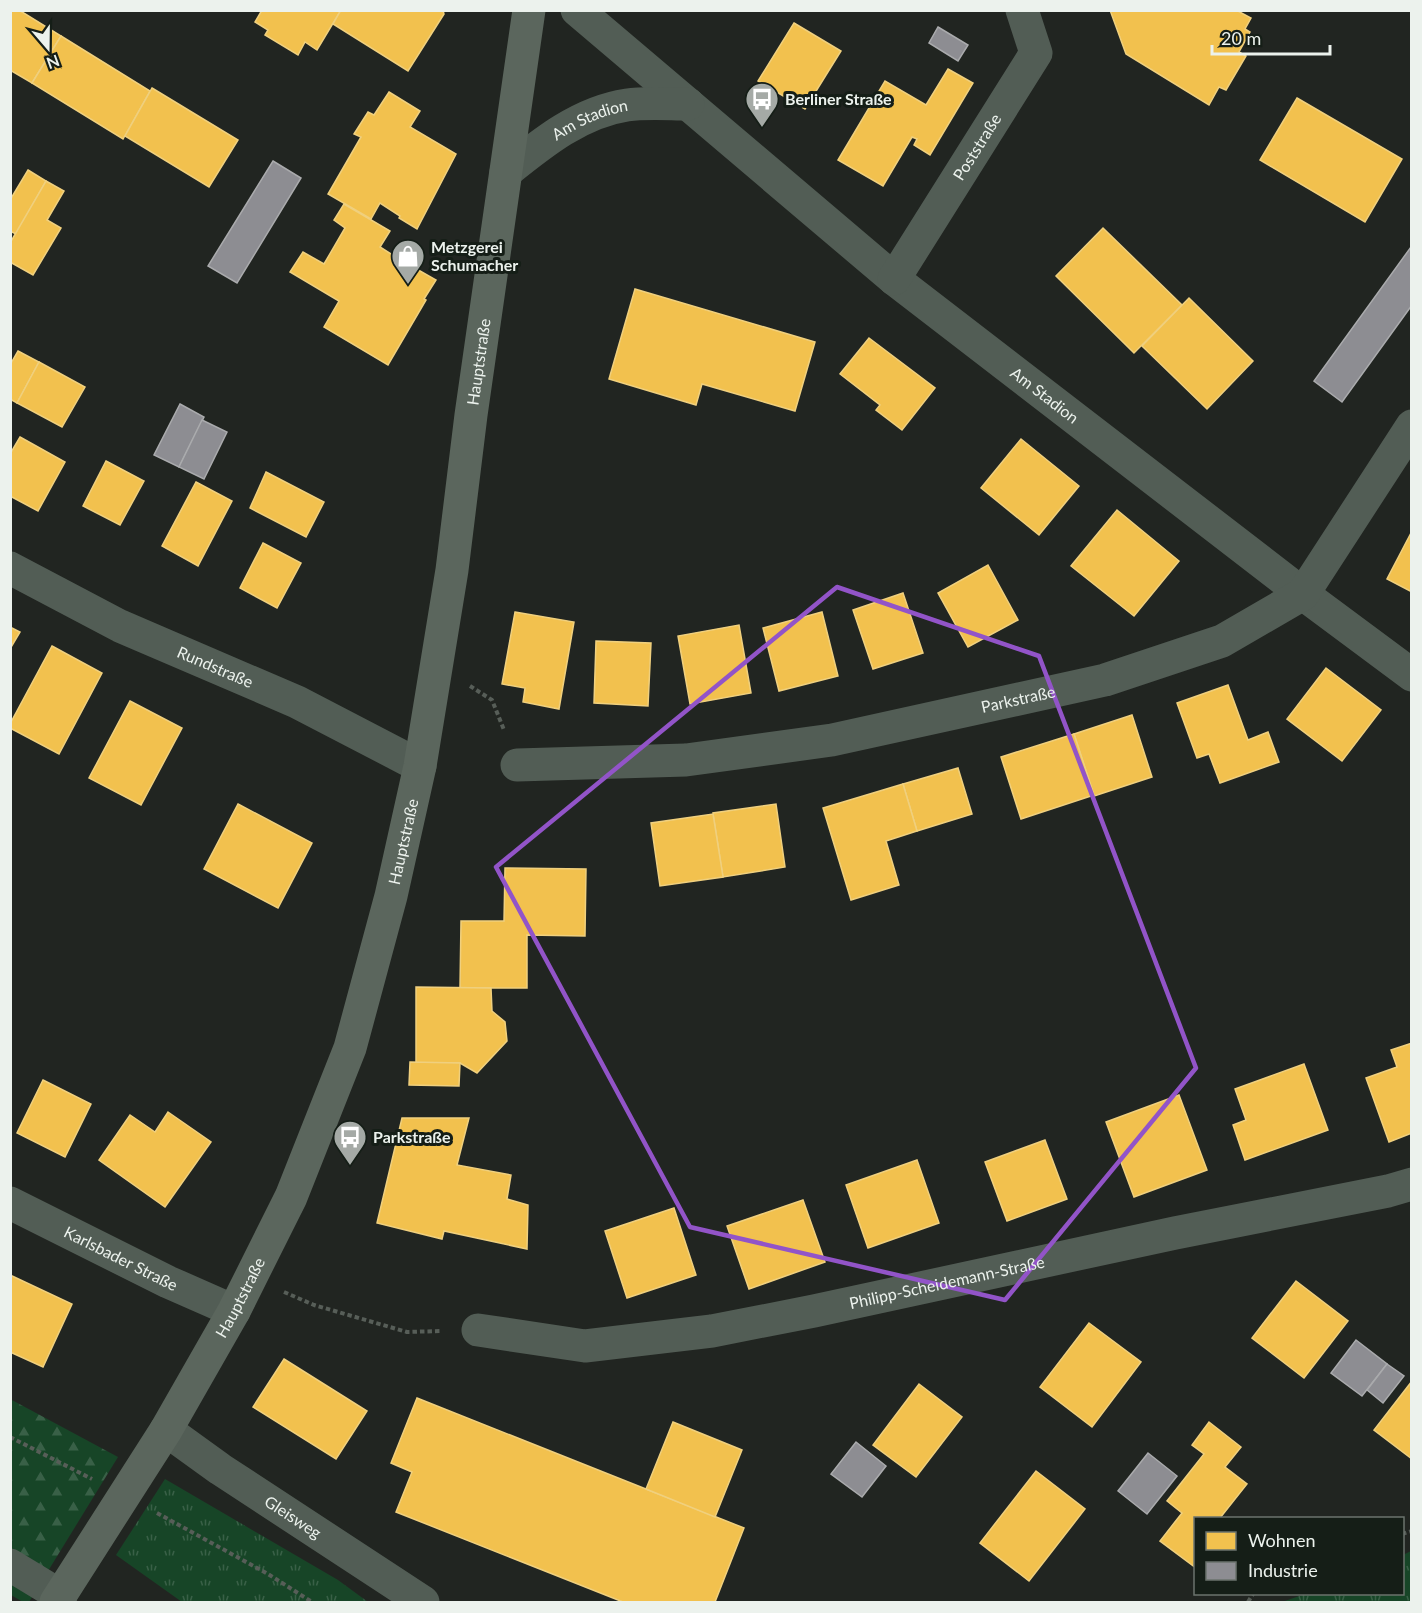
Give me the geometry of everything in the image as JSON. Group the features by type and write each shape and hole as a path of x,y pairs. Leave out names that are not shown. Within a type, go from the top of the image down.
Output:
{"main road":[{"name":"Hauptstraße","path":"58,1599 166,1430 234,1311 291,1197 350,1048 391,896 420,766 452,570 471,415 528,10"}],"street":[{"name":"Am Stadion","path":"577,10 894,279 1303,594 1412,675"},
{"name":"Poststraße","path":"894,279 1036,53 1022,10"},
{"name":"Am Stadion","path":"506,172 541,143 585,117 628,105 688,104"},
{"name":"Parkstraße","path":"517,765 686,760 832,740 1105,680 1222,641 1303,594 1412,426"},
{"name":"Rundstraße","path":"10,568 120,626 297,702 420,766"},
{"name":"Philipp-Scheidemann-Straße","path":"478,1330 585,1346 712,1331 1175,1233 1379,1193 1412,1184"},
{"name":"Karlsbader Straße","path":"10,1203 168,1282 234,1311"},
{"name":"Gleisweg","path":"166,1430 220,1469 423,1602"},
{"path":"10,1565 58,1599"}],"path":[{"path":"435,677 469,685 492,700 517,765"},
{"path":"251,1278 314,1305 407,1332 478,1330"},
{"path":"10,1437 268,1574 312,1602"}],"highlighted area":[{"path":"837,587 1039,656 1196,1068 1005,1300 690,1227 496,867"}],"green space":[{"path":"10,1399 118,1457 29,1602 23,1602 11,1595"},
{"path":"165,1479 338,1580 368,1602 182,1602 116,1555"},
{"path":"1411,1551 1411,1602 1282,1602 1302,1595 1404,1595 1404,1554"}],"building: Wohnen":[{"path":"10,10 19,10 61,36 32,83 10,70"},
{"path":"262,10 341,10 317,50 305,42 298,55 265,35 268,30 255,22"},
{"path":"341,10 443,10 444,14 408,71 333,24"},
{"path":"1110,10 1236,10 1251,18 1245,29 1250,32 1239,52 1246,56 1226,90 1219,87 1209,105 1126,54"},
{"path":"794,23 841,51 805,109 758,81"},
{"path":"61,36 150,91 123,139 32,83"},
{"path":"948,69 973,83 930,155 914,145 917,139 912,137 883,186 838,160 885,81 926,105"},
{"path":"152,88 238,140 209,187 125,136"},
{"path":"389,92 420,111 410,127 456,154 417,229 380,203 371,219 328,194 361,137 354,134 368,112 374,115"},
{"path":"1297,98 1402,159 1365,222 1260,160"},
{"path":"28,170 46,181 16,234 10,231 10,200"},
{"path":"46,181 64,191 47,220 61,228 33,275 10,262 10,243"},
{"path":"344,204 390,231 380,247 399,259 400,256 415,265 413,267 436,280 388,365 324,327 339,301 290,272 303,252 324,264 345,228 334,220"},
{"path":"1103,228 1182,305 1134,353 1056,276"},
{"path":"635,289 815,342 795,411 702,384 696,405 609,379"},
{"path":"1189,298 1253,361 1207,409 1142,346"},
{"path":"869,338 935,388 902,430 876,410 880,405 840,374"},
{"path":"18,351 39,362 17,403 10,399 10,365"},
{"path":"39,362 85,387 62,427 17,403"},
{"path":"20,437 65,462 38,511 10,496 10,454"},
{"path":"1021,439 1079,486 1039,535 981,488"},
{"path":"106,461 144,481 120,525 83,506"},
{"path":"266,472 324,502 306,537 250,508"},
{"path":"196,482 232,501 198,566 162,546"},
{"path":"1117,510 1179,561 1134,616 1071,566"},
{"path":"1412,531 1412,592 1387,579"},
{"path":"263,543 301,563 277,608 240,588"},
{"path":"988,565 1018,620 968,647 938,593"},
{"path":"903,593 923,653 873,669 853,610"},
{"path":"515,612 574,622 559,709 523,702 525,688 502,684"},
{"path":"822,612 838,676 779,691 763,628"},
{"path":"739,625 751,693 690,704 678,636"},
{"path":"10,627 20,632 10,649"},
{"path":"596,641 651,643 648,706 594,703"},
{"path":"52,646 102,673 59,754 10,728 10,724"},
{"path":"1326,668 1381,710 1342,761 1287,719"},
{"path":"1228,685 1248,740 1268,732 1279,762 1220,783 1209,754 1197,758 1177,703"},
{"path":"130,701 182,728 141,805 89,778"},
{"path":"1132,715 1152,777 1094,796 1074,734"},
{"path":"1074,734 1094,795 1021,819 1001,757"},
{"path":"958,768 972,814 917,831 903,784"},
{"path":"903,784 917,831 886,841 899,885 851,900 823,808"},
{"path":"238,804 312,843 278,908 204,869"},
{"path":"776,804 785,867 723,877 713,813"},
{"path":"713,814 723,877 660,886 651,823"},
{"path":"505,868 586,869 585,936 527,935 527,988 460,988 461,921 504,921"},
{"path":"416,987 491,988 492,1011 505,1022 507,1041 477,1073 460,1063 416,1063"},
{"path":"1412,1043 1412,1133 1389,1142 1366,1078 1397,1067 1391,1050"},
{"path":"410,1062 460,1063 459,1086 409,1085"},
{"path":"1304,1064 1328,1130 1245,1160 1233,1125 1246,1120 1235,1089"},
{"path":"43,1080 91,1104 65,1157 17,1133"},
{"path":"1179,1095 1207,1170 1134,1197 1106,1122"},
{"path":"168,1112 211,1142 165,1207 99,1160 130,1115 155,1132"},
{"path":"402,1118 469,1118 457,1165 511,1175 507,1199 528,1205 527,1249 444,1231 442,1239 377,1223"},
{"path":"1045,1140 1067,1199 1007,1221 985,1162"},
{"path":"917,1160 939,1223 868,1248 846,1185"},
{"path":"803,1200 825,1262 749,1289 727,1226"},
{"path":"674,1208 696,1275 627,1298 605,1231"},
{"path":"10,1275 72,1304 43,1367 10,1352"},
{"path":"1296,1281 1348,1321 1304,1378 1252,1338"},
{"path":"1089,1323 1141,1362 1092,1427 1040,1387"},
{"path":"284,1359 367,1411 336,1459 253,1407"},
{"path":"1412,1381 1412,1459 1374,1430"},
{"path":"919,1384 962,1417 916,1477 873,1445"},
{"path":"417,1398 744,1528 715,1602 623,1602 396,1512 412,1472 391,1463"},
{"path":"673,1422 742,1450 715,1517 646,1489"},
{"path":"1209,1422 1241,1447 1225,1467 1247,1484 1221,1517 1194,1517 1194,1566 1160,1541 1182,1513 1167,1501 1204,1454 1192,1445"},
{"path":"1036,1471 1085,1509 1029,1581 980,1543"}],"building: Industrie":[{"path":"938,27 968,45 958,61 929,43"},
{"path":"273,161 301,178 237,283 208,266"},
{"path":"1411,247 1412,305 1342,402 1314,381"},
{"path":"180,404 204,417 179,467 154,455"},
{"path":"202,420 227,432 204,479 179,467"},
{"path":"1356,1340 1387,1364 1362,1396 1331,1373"},
{"path":"1387,1364 1404,1376 1383,1403 1367,1390"},
{"path":"856,1442 886,1466 862,1497 831,1474"},
{"path":"1148,1453 1177,1476 1147,1514 1118,1491"}],"place":[{"name":"Berliner Straße","path":"762,128"},
{"name":"Metzgerei Schumacher","path":"408,285"},
{"name":"Parkstraße","path":"350,1166"}]}
